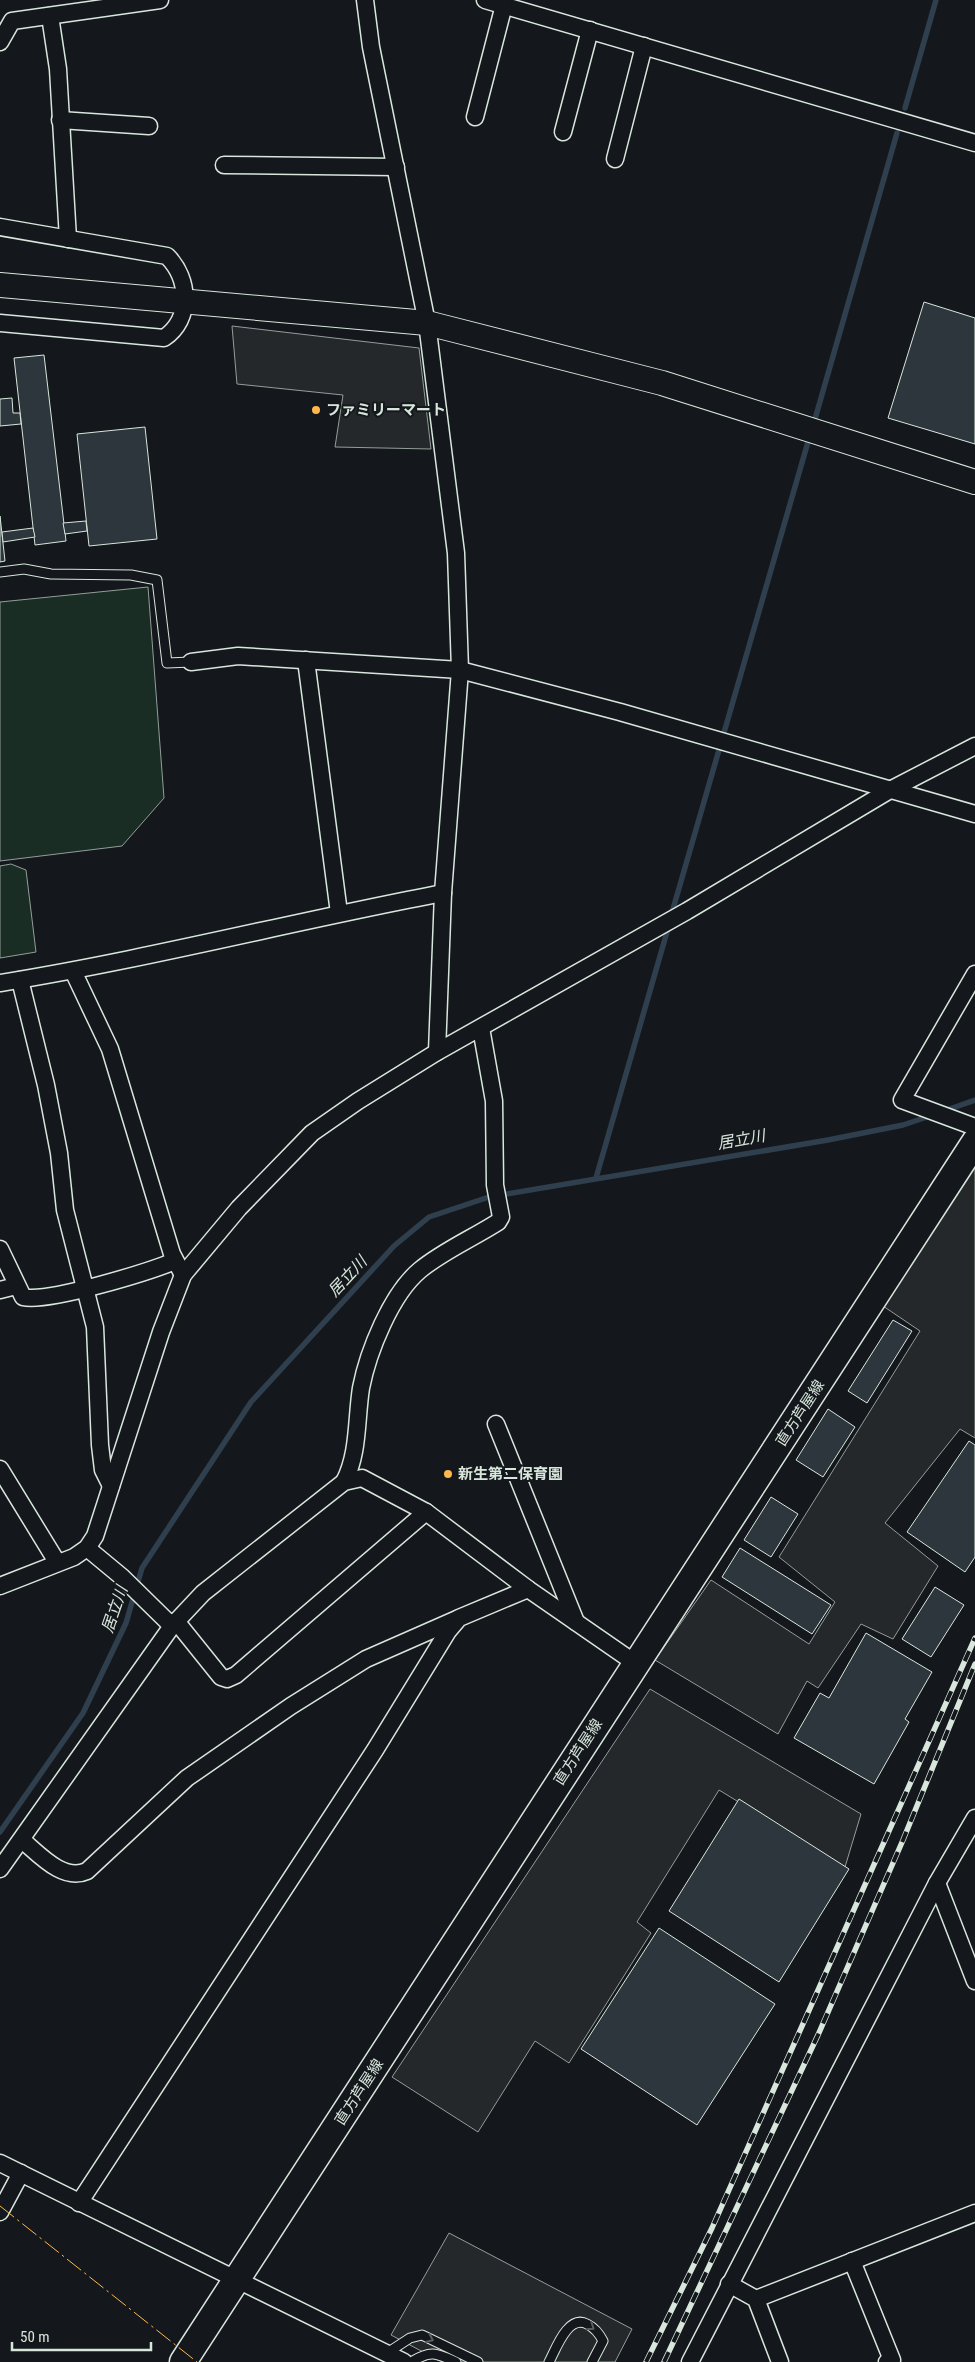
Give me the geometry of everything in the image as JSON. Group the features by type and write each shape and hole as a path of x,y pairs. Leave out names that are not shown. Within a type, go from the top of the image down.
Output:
{"main road":[{"name":"直方芦屋線","path":"183,2362 238,2280 635,1663 973,1131"}],"street":[{"path":"0,42 12,21 50,16 80,6 160,0"},
{"path":"365,0 371,47 427,323 456,553 460,670 442,893 437,1052"},
{"path":"485,0 975,143"},
{"path":"475,117 504,5"},
{"path":"50,16 58,69 68,239"},
{"path":"564,132 590,30"},
{"path":"615,159 644,46"},
{"path":"60,120 149,126"},
{"path":"224,165 396,167"},
{"path":"0,227 167,256 177,266 182,277 174,302 182,320 176,330 164,338 0,323"},
{"path":"0,286 427,323 662,383 975,482"},
{"path":"191,662 238,656 460,670 720,741 975,814"},
{"path":"306,660 339,913"},
{"path":"0,1586 57,1562 74,1557 86,1548 95,1536 161,1332 179,1268 312,1133 358,1101 437,1052 678,916 890,790 975,746"},
{"path":"0,983 73,971 178,950 339,913 442,893"},
{"path":"73,971 110,1049 179,1268"},
{"path":"973,1131 927,1108 902,1100 975,974"},
{"path":"20,980 46,1086 59,1153 65,1210 95,1327 100,1445 103,1470 111,1486"},
{"path":"0,1869 174,1623 203,1593 344,1482 352,1466 361,1388 371,1349 394,1302 419,1271 498,1222 501,1217 495,1185 494,1101 481,1028"},
{"path":"0,1249 16,1286 23,1297 32,1299 156,1269 179,1268"},
{"path":"0,1290 16,1286"},
{"path":"496,1424 576,1622"},
{"path":"0,1469 57,1562"},
{"path":"344,1482 362,1478 426,1512 528,1588 635,1663"},
{"path":"86,1548 174,1623 221,1677 227,1679 236,1674 426,1512"},
{"path":"22,1840 66,1873 78,1875 87,1871 186,1778 291,1706 366,1659 528,1588"},
{"path":"79,2203 359,1775 448,1631 459,1618"},
{"path":"690,2362 937,1882 975,1818"},
{"path":"937,1882 975,1981"},
{"path":"0,2163 404,2362"},
{"path":"0,2212 21,2173"},
{"path":"756,2299 975,2213"},
{"path":"852,2262 892,2360 887,2362"},
{"path":"729,2284 756,2299 780,2362"}],"lane":[{"path":"0,572 24,569 51,574 131,575 157,580 167,663 191,662"},
{"path":"549,2362 567,2328 576,2322 583,2322 592,2327 599,2333 603,2341 592,2362"},
{"path":"387,2353 410,2338 422,2335 478,2362"},
{"path":"411,2362 425,2354 439,2354 456,2362"}],"green space":[{"path":"148,587 164,798 122,846 0,861 0,602"},
{"path":"11,864 26,870 36,952 0,958 0,866"}],"shaded area":[{"path":"232,326 419,348 431,449 335,447 343,395 237,384"},
{"path":"975,1166 975,1438 960,1429 885,1523 938,1566 893,1639 861,1624 818,1688 807,1681 778,1734 655,1660 711,1580 809,1644 835,1602 779,1557 920,1331 883,1306"},
{"path":"650,1689 861,1814 845,1867 719,1790 637,1922 651,1933 569,2063 535,2041 478,2132 392,2077"},
{"path":"449,2233 632,2329 615,2362 442,2362 391,2335"}],"building":[{"path":"924,302 975,318 975,444 888,418"},
{"path":"44,355 66,541 35,545 14,358"},
{"path":"12,398 13,413 20,413 21,424 0,426 0,399"},
{"path":"145,427 157,539 89,546 77,434"},
{"path":"0,516 5,561 0,562"},
{"path":"86,521 87,531 65,534 63,523"},
{"path":"33,528 35,537 3,542 2,532"},
{"path":"893,1320 912,1331 867,1403 848,1391"},
{"path":"828,1409 855,1427 823,1477 796,1460"},
{"path":"969,1441 975,1445 975,1557 965,1572 907,1532"},
{"path":"771,1497 798,1514 771,1557 744,1540"},
{"path":"740,1548 831,1605 812,1634 722,1577"},
{"path":"935,1587 964,1605 931,1657 902,1639"},
{"path":"866,1633 932,1672 905,1719 909,1722 874,1784 794,1738 820,1693 829,1698"},
{"path":"739,1799 849,1869 779,1982 669,1911"},
{"path":"659,1928 775,2004 697,2125 581,2049"}],"waterway":[{"path":"905,108 936,0"},
{"path":"813,426 897,133"},
{"path":"671,916 810,435"},
{"path":"596,1178 669,925"},
{"name":"居立川","path":"944,1111 975,1100"},
{"name":"居立川","path":"0,1832 83,1713 126,1623 142,1568 251,1402 394,1246 429,1217 489,1197 828,1140 903,1125 933,1115"}],"railway":[{"path":"646,2362 712,2228 975,1638"},
{"path":"664,2362 818,2035 903,1840 975,1664"}],"power":[{"path":"0,2206 197,2362"}],"place":[{"name":"ファミリーマート","path":"316,410"},
{"name":"新生第二保育園","path":"448,1474"}]}
